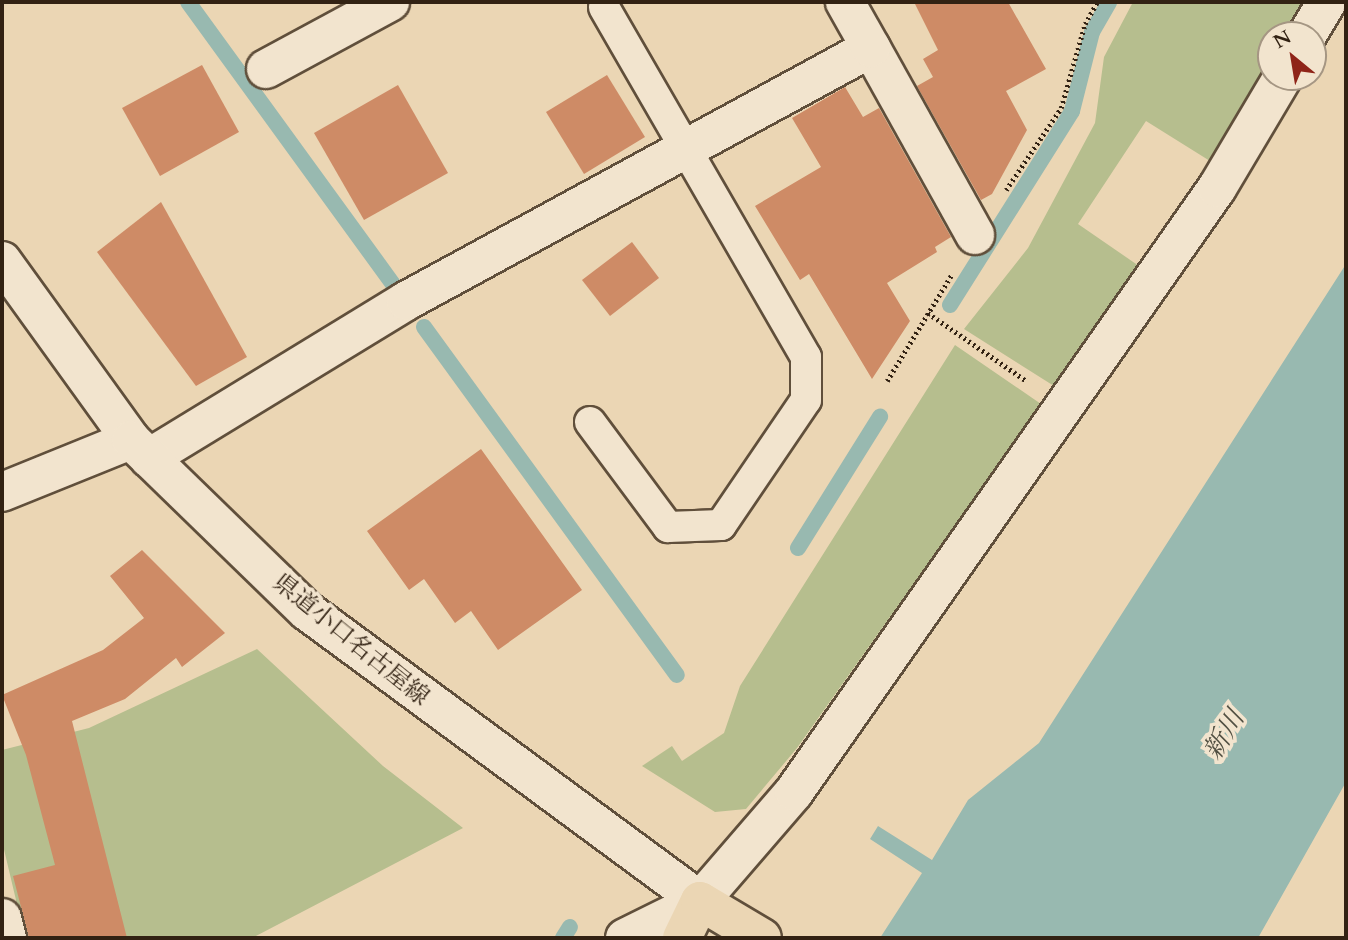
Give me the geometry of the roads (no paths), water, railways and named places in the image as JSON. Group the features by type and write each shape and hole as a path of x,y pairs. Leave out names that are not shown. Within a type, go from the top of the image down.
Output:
{"main road":[{"path":"682,938 700,901 755,934"}],"street":[{"path":"266,69 390,2"},
{"path":"845,2 975,235"},
{"path":"1315,21 1327,2"},
{"path":"2,492 140,449 405,301 871,48"},
{"path":"625,938 700,901 794,792 1217,188 1275,91"},
{"name":"県道小口名古屋線","path":"2,261 140,449 307,611 700,901"},
{"path":"2,918 6,938"}],"lane":[{"path":"590,422 668,527 721,525 806,400 806,357 604,7"}],"water":[{"name":"新川","path":"1346,264 1346,782 1258,938 880,938 922,873 870,839 878,826 932,860 968,800 1039,743"}],"waterway":[{"path":"188,2 393,284"},
{"path":"950,305 1072,111 1092,32 1109,2"},
{"path":"424,327 677,675"},
{"path":"798,548 880,417"},
{"path":"563,938 570,927"}]}
